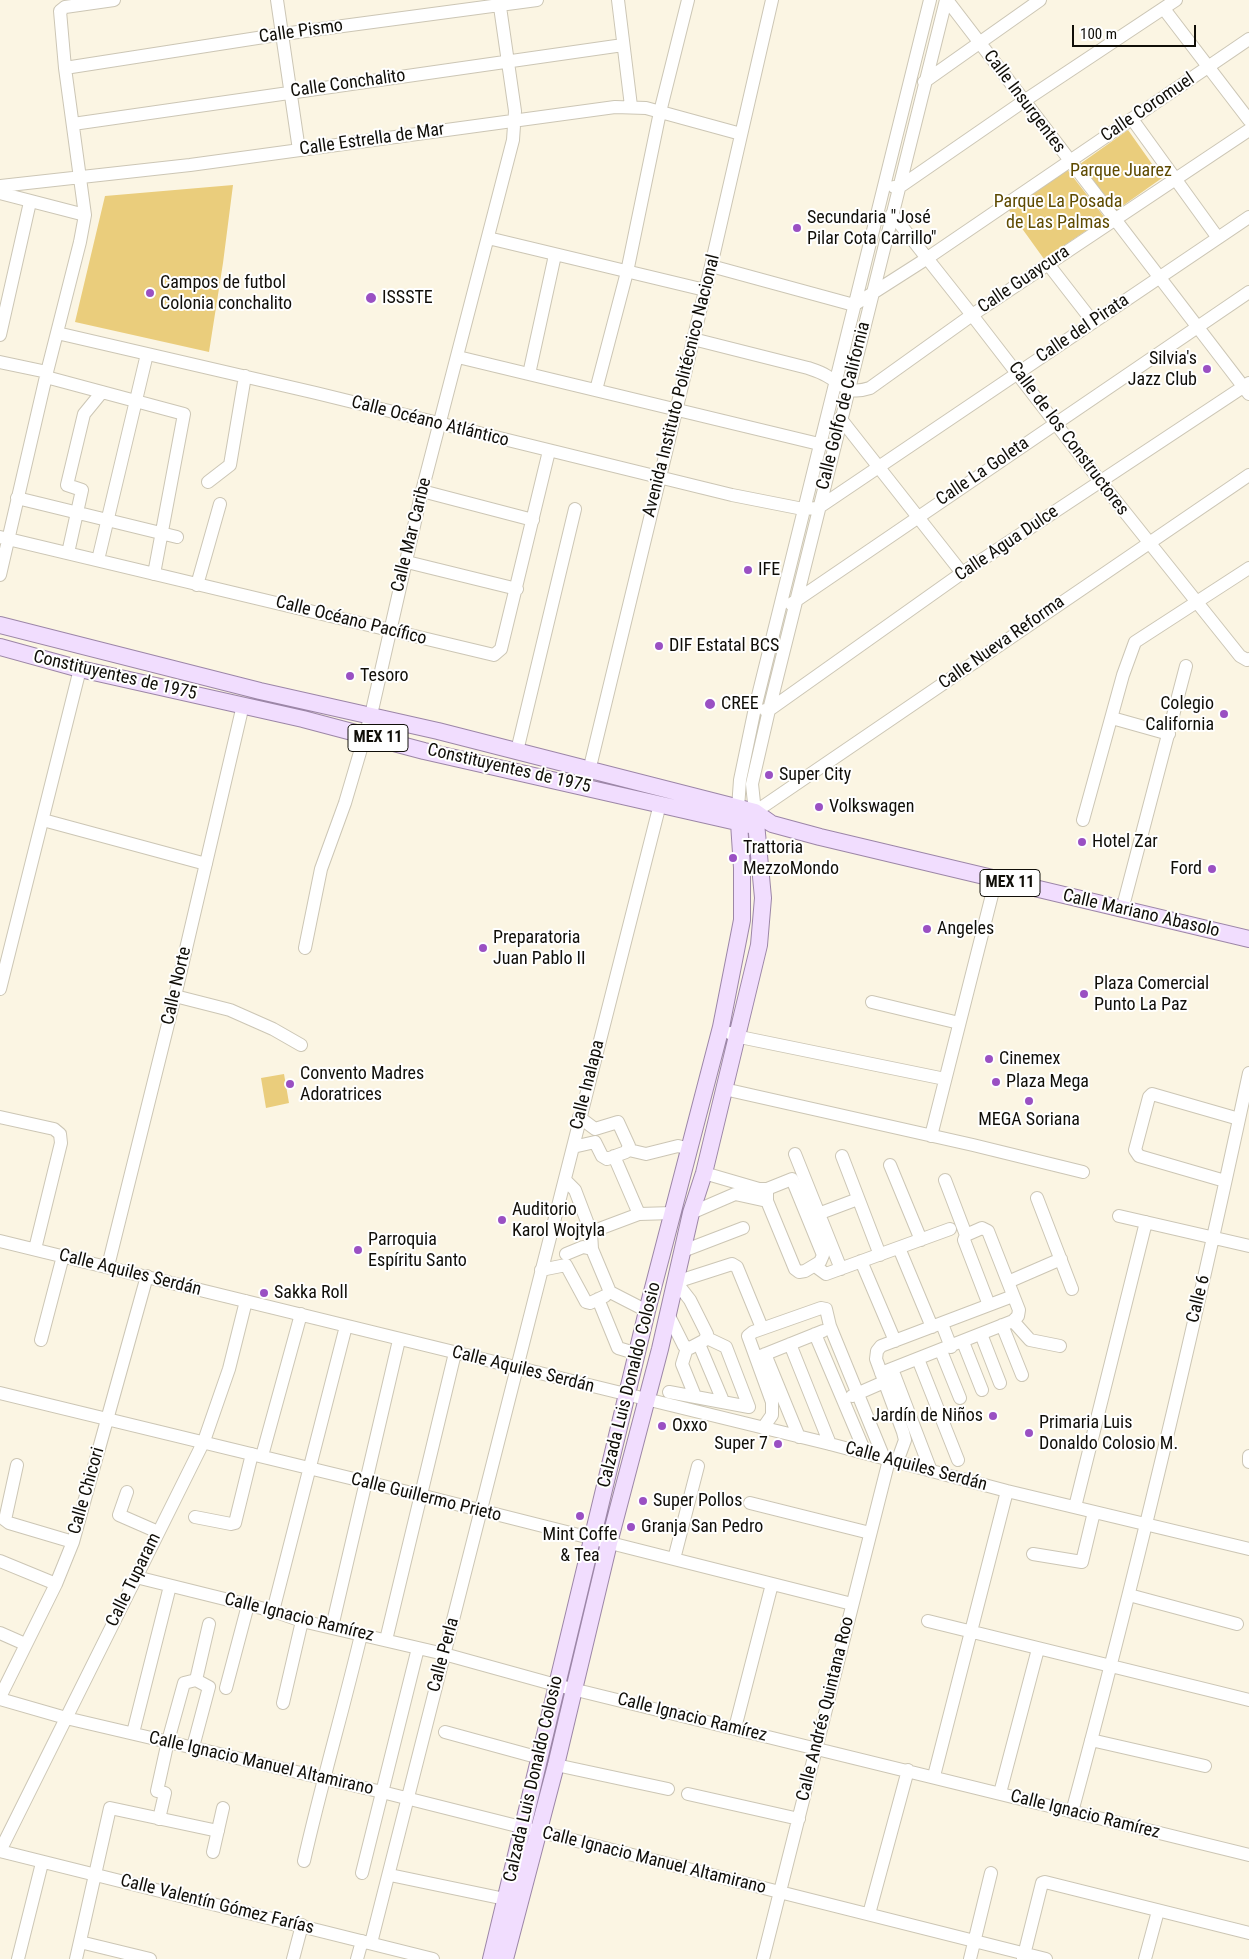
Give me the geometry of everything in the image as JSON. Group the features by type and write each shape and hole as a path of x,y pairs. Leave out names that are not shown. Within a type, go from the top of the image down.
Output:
{"main road":[{"name":"Constituyentes de 1975","path":"0,625 260,691 371,715 517,751 589,770 739,816"},
{"name":"Constituyentes de 1975","path":"0,647 80,669 243,705 364,734 424,751 660,804 739,816"},
{"name":"MEX 11","path":"739,816 761,821"},
{"name":"Calzada Luis Donaldo Colosio","path":"505,1959 530,1830 540,1758 556,1685 639,1350 646,1311 721,1027 742,920 739,816"},
{"name":"Calle Mariano Abasolo","path":"761,821 1122,910 1249,939"},
{"name":"Calzada Luis Donaldo Colosio","path":"491,1959 505,1899 556,1765 609,1543 660,1349 691,1213 704,1173 735,1036 759,945 763,922 761,821"},
{"path":"673,1213 691,1213"},
{"path":"639,1350 660,1349"}],"street":[{"path":"0,575 4,538 17,498 85,215 65,68 60,11 65,7 114,0"},
{"path":"277,0 299,150"},
{"name":"Calle Pismo","path":"65,68 283,34 499,3 537,0"},
{"path":"618,0 631,106"},
{"path":"596,390 627,272 660,112 688,0"},
{"name":"Avenida Instituto Politécnico Nacional","path":"589,770 711,266 772,0"},
{"name":"Calle Golfo de California","path":"739,816 740,780 755,708 930,0"},
{"name":"Calle Golfo de California","path":"761,821 752,784 840,418 873,295 924,82 946,0"},
{"name":"Calle Insurgentes","path":"946,0 1113,220 1160,276 1197,327 1247,388"},
{"path":"924,82 1040,0"},
{"path":"883,184 898,188 1176,0"},
{"name":"Calle Mar Caribe","path":"305,948 321,869 345,804 371,715 422,491 513,140 515,121 499,3"},
{"path":"1164,9 1249,120"},
{"name":"Calle Coromuel","path":"854,305 873,295 1249,39"},
{"name":"Calle Conchalito","path":"73,124 623,45"},
{"name":"Calle Estrella de Mar","path":"0,186 80,178 631,106 741,134"},
{"path":"1132,119 1218,238"},
{"name":"Calle Guaycura","path":"848,390 858,392 870,388 972,315 1249,130"},
{"path":"0,193 85,215"},
{"path":"0,335 30,202"},
{"name":"Calle de los Constructores","path":"892,214 1148,542 1198,601 1240,656 1248,660"},
{"name":"Calle del Pirata","path":"818,508 877,466 1018,374 1249,217"},
{"path":"488,238 705,290"},
{"path":"529,374 555,255"},
{"path":"1048,264 1093,322"},
{"path":"711,266 854,305"},
{"name":"Calle La Goleta","path":"794,604 916,517 1249,292"},
{"name":"Calle Océano Atlántico","path":"57,333 246,376 660,478 804,509 818,508"},
{"path":"693,339 808,368 835,381 848,390"},
{"path":"98,560 147,354"},
{"path":"458,357 675,411 819,444"},
{"path":"0,362 184,414 154,574"},
{"path":"208,482 230,465 246,376"},
{"name":"Calle Agua Dulce","path":"769,710 962,573 1100,481 1247,388"},
{"path":"68,553 82,490 67,485 84,414 102,392"},
{"path":"840,418 916,517 962,573"},
{"name":"Calle Océano Pacífico","path":"4,538 494,655 500,649 517,589 549,451"},
{"name":"Calle Nueva Reforma","path":"761,821 1148,542 1249,475"},
{"path":"422,491 533,520"},
{"path":"17,498 177,537"},
{"path":"198,585 220,504"},
{"path":"517,751 575,509"},
{"path":"407,562 517,589"},
{"path":"1083,820 1135,642 1249,568"},
{"path":"780,605 794,604"},
{"path":"1122,910 1186,666"},
{"path":"0,990 80,669"},
{"name":"Calle Norte","path":"108,1266 175,996 243,705"},
{"path":"755,708 769,710"},
{"path":"1112,718 1168,734"},
{"name":"Calle Inalapa","path":"516,1367 660,804"},
{"path":"43,820 206,864"},
{"path":"931,1136 996,879"},
{"path":"175,996 230,1010 273,1029 301,1045"},
{"path":"872,1002 959,1023"},
{"path":"721,1027 735,1036 945,1079"},
{"name":"Calle 6","path":"1072,1812 1129,1595 1144,1524 1214,1238 1249,1073"},
{"path":"724,1089 1083,1172"},
{"path":"1225,1180 1139,1156 1135,1150 1149,1097 1152,1094 1239,1119"},
{"path":"0,1117 54,1129 60,1134 61,1143 35,1249"},
{"path":"579,1117 595,1135 604,1158 629,1150 646,1154 678,1146 689,1149"},
{"path":"573,1146 618,1122 630,1146 629,1150"},
{"path":"794,1154 841,1269"},
{"path":"614,1156 639,1214"},
{"path":"842,1156 880,1255"},
{"path":"890,1165 921,1240"},
{"path":"704,1173 767,1195 795,1268 799,1272 805,1271 819,1262"},
{"path":"691,1213 735,1194 767,1195 792,1179 819,1262 826,1274 950,1230"},
{"path":"565,1180 575,1190 591,1232 592,1249 610,1292 646,1311"},
{"path":"945,1180 966,1235 964,1240 989,1305"},
{"path":"1037,1198 1072,1289"},
{"path":"818,1214 858,1199"},
{"path":"591,1232 639,1214 673,1213"},
{"path":"1119,1216 1249,1246"},
{"path":"1075,1506 1146,1222"},
{"path":"683,1251 743,1228"},
{"path":"842,1399 858,1393 886,1375 918,1359 1008,1323 1018,1316 1019,1310 986,1228 966,1235"},
{"path":"550,1240 566,1260 592,1301 618,1348 639,1350"},
{"name":"Calle Aquiles Serdán","path":"0,1241 108,1266 627,1396 865,1452 1008,1491 1249,1549"},
{"path":"541,1270 566,1260 583,1247 592,1249"},
{"path":"899,1248 937,1325 960,1398"},
{"path":"41,1340 63,1256"},
{"path":"1008,1282 1061,1259"},
{"path":"862,1261 895,1341"},
{"path":"723,1401 697,1343 690,1300 676,1282 732,1264 737,1267 762,1328"},
{"name":"Calle Chicori","path":"0,1698 56,1584 73,1542 147,1276"},
{"path":"592,1301 610,1292"},
{"path":"931,1471 886,1375 876,1359 876,1351 881,1346 1013,1296"},
{"name":"Calle Tuparam","path":"0,1851 204,1442 229,1369 246,1301"},
{"path":"799,1437 760,1356 748,1336 762,1328 821,1308 826,1309 830,1326 858,1393 890,1460"},
{"path":"195,1517 235,1523 301,1314"},
{"path":"668,1314 697,1343 726,1347 749,1407 669,1392"},
{"path":"1008,1323 1030,1340 1060,1346"},
{"path":"1008,1323 1022,1374"},
{"path":"273,1611 346,1326"},
{"path":"760,1356 828,1330 830,1326"},
{"path":"815,1334 865,1452"},
{"path":"981,1334 1000,1382"},
{"path":"332,1627 367,1483 398,1340"},
{"path":"963,1342 982,1390"},
{"path":"695,1396 682,1364 697,1343"},
{"path":"790,1344 830,1444"},
{"path":"386,1640 455,1354"},
{"path":"760,1356 772,1402 772,1415 763,1428"},
{"path":"918,1359 958,1460"},
{"name":"Calle Perla","path":"357,1959 366,1942 390,1875 516,1367"},
{"name":"Calle Andrés Quintana Roo","path":"763,1959 870,1533 890,1460 905,1440 886,1375"},
{"name":"Calle Guillermo Prieto","path":"0,1393 481,1510 852,1604"},
{"path":"16,1465 5,1520 9,1523 73,1542"},
{"path":"674,1559 698,1466"},
{"path":"934,1776 973,1632 1008,1491"},
{"path":"127,1492 119,1514 158,1532"},
{"path":"750,1503 870,1533"},
{"path":"1033,1554 1082,1562 1094,1512"},
{"path":"0,1561 56,1584"},
{"name":"Calle Ignacio Ramírez","path":"136,1577 273,1611 302,1621 444,1654 556,1685 934,1776 1249,1855"},
{"path":"735,1728 772,1584"},
{"path":"133,1733 170,1586"},
{"path":"1129,1595 1237,1624"},
{"path":"226,1688 248,1605"},
{"path":"283,1703 302,1621"},
{"path":"928,1621 1249,1700"},
{"path":"196,1680 209,1624"},
{"path":"0,1633 25,1644"},
{"path":"304,1861 323,1778 345,1704 361,1635"},
{"path":"362,1873 418,1648"},
{"path":"1000,1793 1038,1649"},
{"path":"159,1818 165,1792 158,1791 168,1741 184,1683 196,1680 210,1687 193,1747"},
{"name":"Calle Ignacio Manuel Altamirano","path":"0,1698 66,1718 382,1792 869,1914 1024,1956 1046,1959"},
{"path":"445,1732 540,1758"},
{"path":"1091,1740 1205,1766"},
{"path":"556,1765 668,1789"},
{"path":"869,1914 908,1770"},
{"path":"688,1794 799,1819"},
{"path":"76,1959 110,1808 218,1830"},
{"path":"213,1852 223,1808"},
{"name":"Calle Valentín Gómez Farías","path":"0,1851 433,1959"},
{"path":"18,1959 42,1863"},
{"path":"970,1959 991,1873"},
{"path":"390,1875 505,1899"},
{"path":"1024,1956 1043,1883 1249,1933"},
{"path":"1146,1959 1158,1911"},
{"path":"293,1959 302,1925"},
{"path":"80,1942 144,1958"}],"green space":[{"name":"Parque Juarez","path":"1128,130 1162,178 1114,212 1080,164"},
{"name":"Parque La Posada de Las Palmas","path":"1066,168 1105,218 1044,259 1008,209"},
{"name":"Campos de futbol Colonia conchalito","path":"233,185 209,352 75,322 105,196"},
{"path":"284,1074 289,1103 266,1108 261,1078"}],"place":[{"name":"Secundaria \"José Pilar Cota Carrillo\"","path":"797,228"},
{"name":"Campos de futbol Colonia conchalito","path":"150,293"},
{"name":"ISSSTE","path":"371,298"},
{"name":"Silvia's Jazz Club","path":"1207,369"},
{"name":"IFE","path":"748,570"},
{"name":"DIF Estatal BCS","path":"659,646"},
{"name":"Tesoro","path":"350,676"},
{"name":"CREE","path":"710,704"},
{"name":"Colegio California","path":"1224,714"},
{"name":"Super City","path":"769,775"},
{"name":"Volkswagen","path":"819,807"},
{"name":"Hotel Zar","path":"1082,842"},
{"name":"Trattoria MezzoMondo","path":"733,858"},
{"name":"Ford","path":"1212,869"},
{"name":"Angeles","path":"927,929"},
{"name":"Preparatoria Juan Pablo II","path":"483,948"},
{"name":"Plaza Comercial Punto La Paz","path":"1084,994"},
{"name":"Cinemex","path":"989,1059"},
{"name":"Plaza Mega","path":"996,1082"},
{"name":"Convento Madres Adoratrices","path":"290,1084"},
{"name":"MEGA Soriana","path":"1029,1101"},
{"name":"Auditorio Karol Wojtyla","path":"502,1220"},
{"name":"Parroquia Espíritu Santo","path":"358,1250"},
{"name":"Sakka Roll","path":"264,1293"},
{"name":"Jardín de Niños","path":"993,1416"},
{"name":"Oxxo","path":"662,1426"},
{"name":"Primaria Luis Donaldo Colosio M.","path":"1029,1433"},
{"name":"Super 7","path":"778,1444"},
{"name":"Super Pollos","path":"643,1501"},
{"name":"Mint Coffe & Tea","path":"580,1516"},
{"name":"Granja San Pedro","path":"631,1527"}]}
